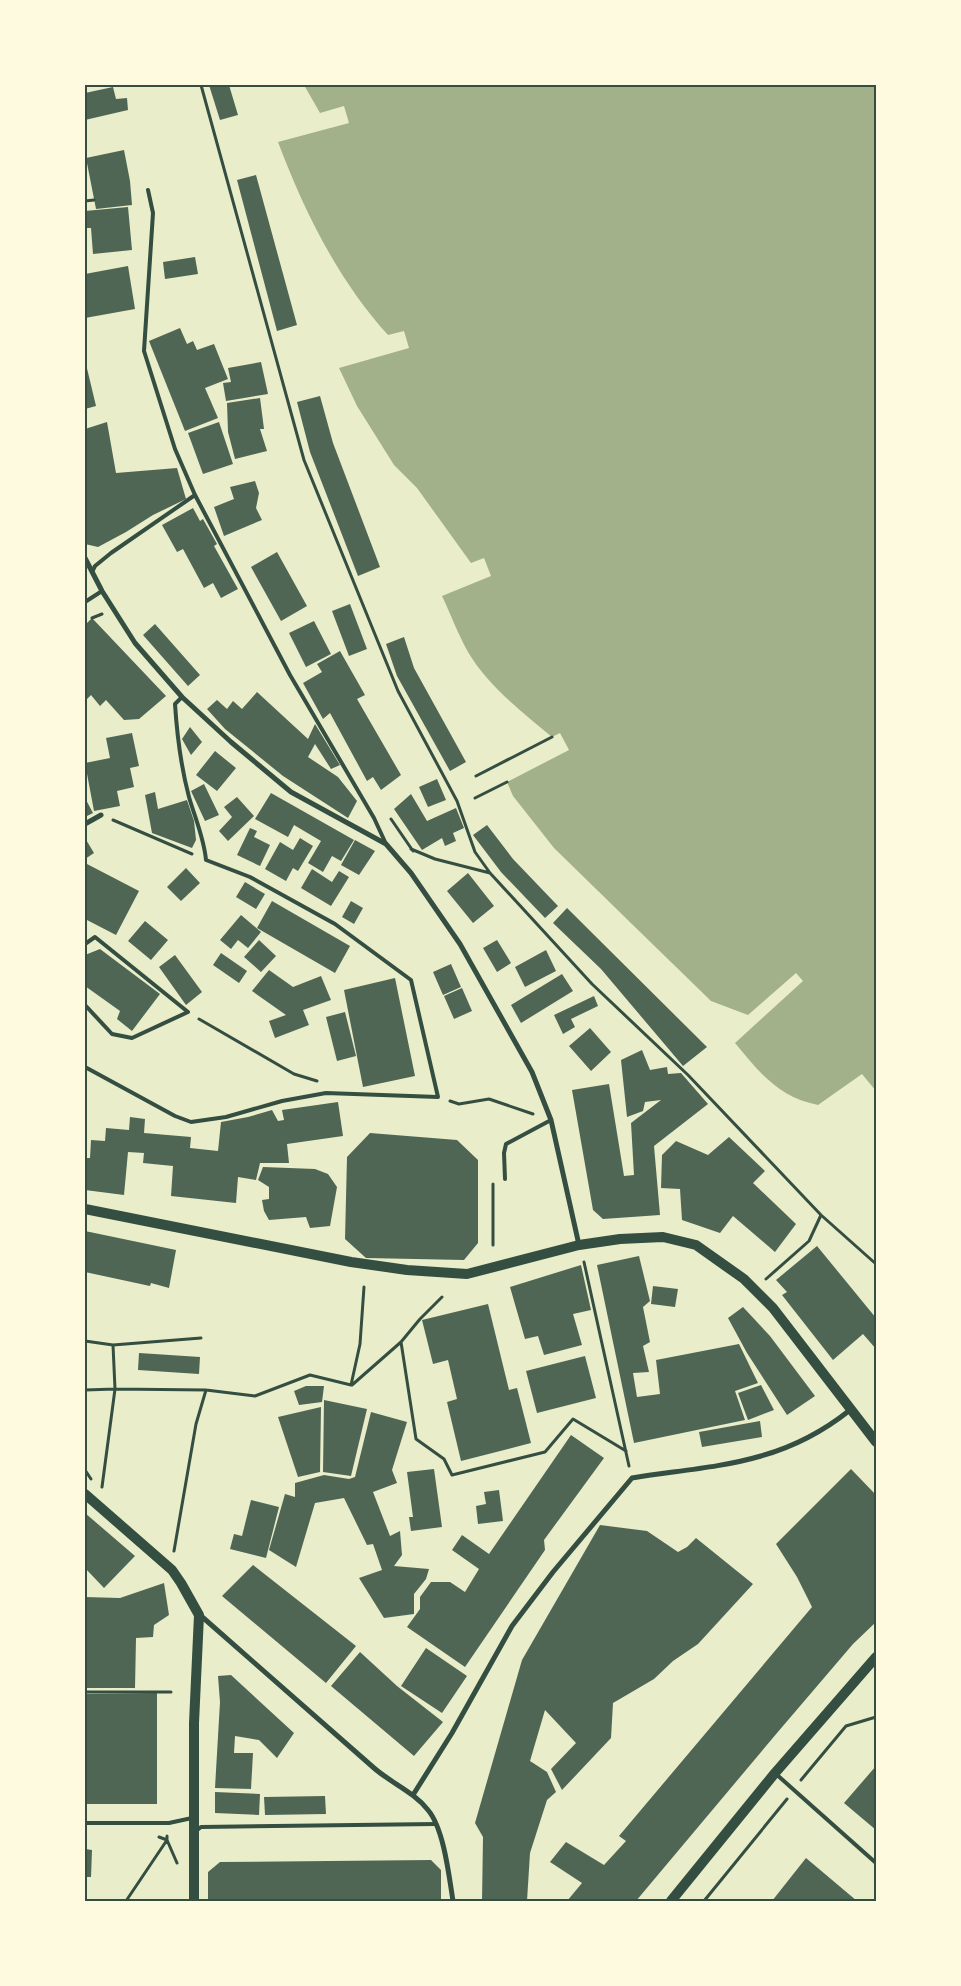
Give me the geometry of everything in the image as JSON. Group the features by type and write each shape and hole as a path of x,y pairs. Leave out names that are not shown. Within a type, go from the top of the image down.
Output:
{"main road":[{"path":"85,1209 351,1262 406,1270 467,1274 579,1245 620,1238 663,1237 696,1245 744,1279 773,1308 876,1442"},
{"path":"85,1494 172,1570 199,1615 194,1723 194,1901"},
{"path":"672,1901 775,1773 876,1657"}],"street":[{"path":"85,558 102,591 135,644 182,698 291,792 386,844 411,873 460,944 532,1072 551,1120 579,1245"},
{"path":"85,824 101,815"},
{"path":"413,1796 452,1733 512,1626 553,1572 632,1478 761,1456 788,1447 837,1421 850,1410"},
{"path":"199,1615 379,1773 413,1796 429,1810 436,1824 446,1862 453,1901"}],"lane":[{"path":"148,190 153,213 144,351 175,449 195,495 290,675 378,826 386,844"},
{"path":"92,572 95,566 111,553 195,495"},
{"path":"85,602 102,591"},
{"path":"85,1067 175,1116 191,1122 226,1117 282,1101 326,1093 438,1097 411,980 335,924 250,878 206,860 204,841 189,796 178,741 175,704 182,698"},
{"path":"85,944 95,937 188,1012 132,1038 112,1034 85,1005"},
{"path":"505,1179 504,1152 506,1144 551,1120"},
{"path":"775,1773 876,1863"},
{"path":"85,1823 169,1823 195,1817"},
{"path":"194,1833 201,1827 436,1824"}],"path":[{"path":"201,85 304,460 398,691 456,801 476,852 490,873 592,984 688,1075 821,1215 876,1264"},
{"path":"85,201 94,200"},
{"path":"92,618 102,614"},
{"path":"476,776 552,736"},
{"path":"476,798 507,782"},
{"path":"101,815 206,860"},
{"path":"411,848 435,859 490,873"},
{"path":"188,1012 294,1074 324,1083 326,1093"},
{"path":"438,1097 459,1104 489,1099 538,1116"},
{"path":"766,1280 809,1241 821,1215"},
{"path":"584,1262 632,1478"},
{"path":"351,1385 360,1344 364,1287"},
{"path":"351,1385 401,1342 442,1297"},
{"path":"85,1341 112,1344 201,1338"},
{"path":"401,1342 416,1439 444,1460 452,1475 545,1452 573,1419 626,1450"},
{"path":"102,1492 115,1388 112,1344"},
{"path":"85,1390 115,1388 206,1390 255,1396 310,1375 351,1385"},
{"path":"172,1570 196,1424 206,1390"},
{"path":"85,1692 171,1692"},
{"path":"704,1901 846,1726 876,1717"},
{"path":"156,1836 166,1840 178,1867"},
{"path":"126,1901 166,1840"}],"shaded area":[{"path":"304,85 876,85 876,1091 862,1074 818,1105 792,1096 770,1082 735,1043 803,981 796,973 748,1015 711,1001 554,848 513,796 507,782 569,750 560,733 552,737 506,698 485,676 468,652 442,596 491,576 484,558 471,563 417,488 394,465 357,406 339,368 409,348 404,331 388,335 353,291 324,244 288,168 278,142 349,123 344,106 320,113"}],"building":[{"path":"209,85 229,85 238,115 220,120"},
{"path":"113,87 116,99 127,98 128,110 85,120 85,93"},
{"path":"124,150 132,205 96,209 86,158"},
{"path":"256,175 297,325 277,331 237,180"},
{"path":"128,207 132,250 93,254 91,228 85,228 85,211"},
{"path":"195,257 198,274 165,279 163,262"},
{"path":"128,266 135,309 85,318 85,274"},
{"path":"180,328 187,344 193,341 197,350 214,344 228,379 205,388 218,418 185,431 149,341"},
{"path":"85,360 96,406 85,409"},
{"path":"261,362 268,394 226,401 223,383 231,382 228,368"},
{"path":"320,396 333,443 380,567 358,576 310,452 297,402"},
{"path":"260,398 264,429 260,429 267,451 235,459 228,432 227,403"},
{"path":"107,422 116,473 177,468 186,499 153,515 98,547 85,544 85,429"},
{"path":"219,422 233,464 203,474 188,433"},
{"path":"255,481 259,493 256,508 262,520 224,536 214,507 234,499 230,487"},
{"path":"193,508 200,521 203,519 217,544 214,546 238,589 221,598 213,583 204,588 183,549 177,552 162,525"},
{"path":"277,552 307,606 281,621 251,567"},
{"path":"350,604 367,649 349,656 332,611"},
{"path":"92,618 166,696 139,719 124,720 106,700 100,706 91,695 85,701 85,625"},
{"path":"314,621 331,654 306,667 289,633"},
{"path":"155,624 200,675 188,686 143,635"},
{"path":"404,637 414,668 466,762 450,771 397,676 386,644"},
{"path":"340,651 365,695 357,699 401,775 381,790 373,777 367,781 330,713 323,719 303,683 322,672 317,664"},
{"path":"257,692 308,739 315,724 340,765 331,769 315,744 308,757 338,777 357,801 348,818 283,776 225,729 207,709 217,700 227,709 233,701 242,709"},
{"path":"190,727 202,742 191,755 182,739"},
{"path":"132,733 139,766 130,768 134,787 117,791 120,806 94,811 85,763 110,758 106,738"},
{"path":"215,751 236,768 217,791 196,775"},
{"path":"437,779 446,800 428,807 419,787"},
{"path":"204,784 219,815 205,821 191,791"},
{"path":"155,792 158,809 187,800 194,821 196,840 192,848 152,833 145,795"},
{"path":"271,793 354,840 341,861 332,856 323,872 308,863 321,841 294,825 288,837 255,819"},
{"path":"411,794 427,821 456,808 464,828 453,833 456,841 445,846 442,838 422,850 394,809"},
{"path":"237,797 254,816 228,841 219,831 232,817 224,807"},
{"path":"85,798 93,813 85,817"},
{"path":"487,825 513,859 558,906 545,918 501,872 473,835"},
{"path":"250,828 257,831 254,837 270,845 260,866 237,855"},
{"path":"85,838 94,853 85,859"},
{"path":"300,838 313,846 298,871 293,868 286,881 265,869 280,842 293,850"},
{"path":"355,840 375,851 359,875 341,865"},
{"path":"87,864 139,891 116,935 85,919 85,868"},
{"path":"186,868 200,883 181,901 167,887"},
{"path":"312,869 332,882 339,871 349,877 331,906 301,888"},
{"path":"468,873 494,906 473,923 447,891"},
{"path":"245,882 265,894 256,909 236,897"},
{"path":"272,901 350,946 335,973 257,928"},
{"path":"351,901 363,908 354,924 342,917"},
{"path":"567,908 707,1047 683,1066 601,969 553,923"},
{"path":"241,915 261,932 248,948 238,940 231,949 220,940"},
{"path":"145,921 168,940 151,960 128,941"},
{"path":"259,940 276,956 261,972 244,957"},
{"path":"497,940 511,963 497,972 483,948"},
{"path":"100,949 160,994 132,1031 117,1019 120,1011 85,986 85,955"},
{"path":"546,950 556,971 525,987 515,967"},
{"path":"221,953 247,971 239,983 213,965"},
{"path":"175,955 202,992 186,1005 159,967"},
{"path":"451,964 461,987 443,995 433,972"},
{"path":"269,970 293,987 321,976 331,1000 303,1010 309,1025 275,1038 269,1021 286,1015 252,991"},
{"path":"562,974 573,991 521,1023 511,1005"},
{"path":"395,978 415,1076 363,1087 344,990"},
{"path":"462,988 472,1011 454,1019 444,996"},
{"path":"594,996 598,1006 571,1019 575,1027 563,1034 554,1015"},
{"path":"345,1012 356,1056 337,1061 326,1017"},
{"path":"590,1028 611,1052 591,1071 569,1046"},
{"path":"642,1050 650,1070 667,1067 668,1074 681,1073 708,1104 654,1146 660,1215 603,1219 593,1210 572,1090 609,1084 624,1176 634,1175 631,1123 661,1100 645,1102 643,1111 627,1117 621,1060"},
{"path":"338,1102 343,1136 287,1144 289,1163 260,1163 256,1180 238,1177 236,1203 171,1196 173,1166 143,1163 144,1153 128,1152 124,1195 85,1190 85,1158 90,1158 91,1140 105,1141 106,1128 129,1130 130,1117 145,1119 144,1133 191,1137 190,1148 218,1151 221,1122 272,1110 278,1121 284,1120 282,1110"},
{"path":"370,1133 457,1140 478,1160 478,1243 464,1260 366,1258 345,1239 347,1157"},
{"path":"729,1137 765,1171 753,1183 796,1224 775,1252 733,1216 720,1233 682,1220 680,1189 661,1188 662,1155 676,1141 708,1155"},
{"path":"263,1167 315,1169 328,1174 337,1187 330,1226 310,1228 306,1217 269,1220 264,1211 262,1200 269,1199 269,1187 258,1180"},
{"path":"85,1231 176,1250 169,1288 151,1283 150,1286 85,1272"},
{"path":"817,1246 876,1318 876,1349 863,1334 833,1360 782,1295 787,1292 776,1280"},
{"path":"639,1256 650,1301 643,1307 650,1342 643,1346 649,1372 633,1373 637,1397 660,1394 656,1360 739,1344 758,1383 735,1391 745,1420 634,1443 597,1265"},
{"path":"581,1265 591,1310 573,1314 582,1345 544,1355 538,1336 525,1339 510,1287"},
{"path":"653,1286 678,1289 675,1307 651,1304"},
{"path":"488,1304 509,1390 517,1388 531,1443 461,1461 447,1402 457,1399 448,1360 433,1364 422,1320"},
{"path":"743,1307 770,1336 815,1396 787,1415 747,1353 728,1318"},
{"path":"139,1353 200,1357 199,1374 138,1370"},
{"path":"585,1356 596,1398 537,1413 526,1371"},
{"path":"761,1385 774,1410 748,1420 738,1393"},
{"path":"306,1386 324,1386 322,1402 299,1405 294,1391"},
{"path":"324,1400 367,1409 351,1476 323,1472"},
{"path":"321,1407 320,1472 298,1477 278,1417"},
{"path":"371,1412 407,1422 392,1470 397,1483 373,1492 390,1536 400,1531 402,1555 394,1566 429,1569 426,1579 414,1594 414,1614 384,1618 359,1578 382,1570 373,1544 367,1545 344,1498 315,1503 296,1567 269,1550 285,1494 295,1497 295,1483 324,1475 349,1479 355,1477"},
{"path":"760,1421 762,1437 702,1447 699,1432"},
{"path":"571,1435 604,1458 544,1540 545,1550 465,1667 407,1627 420,1609 420,1597 431,1582 450,1582 465,1592 479,1569 452,1550 462,1535 489,1554"},
{"path":"434,1469 442,1527 411,1531 409,1517 413,1517 407,1472"},
{"path":"851,1469 876,1495 876,1622 853,1644 636,1901 567,1901 582,1883 550,1862 566,1842 604,1865 626,1841 619,1836 812,1607 797,1577 776,1544"},
{"path":"499,1490 503,1521 478,1524 476,1506 486,1504 484,1492"},
{"path":"251,1500 279,1507 266,1558 230,1549 234,1534 242,1536"},
{"path":"85,1513 135,1556 104,1588 85,1568"},
{"path":"600,1525 647,1531 678,1552 687,1547 696,1538 753,1584 698,1644 673,1661 654,1679 613,1703 611,1738 562,1790 551,1769 576,1743 545,1710 530,1761 547,1772 556,1792 547,1800 530,1853 527,1901 482,1901 483,1837 475,1823 522,1660"},
{"path":"253,1565 356,1646 326,1683 222,1596"},
{"path":"164,1583 169,1615 154,1625 153,1637 136,1638 135,1688 85,1688 85,1597 120,1598"},
{"path":"426,1648 467,1676 442,1713 401,1686"},
{"path":"360,1652 397,1686 443,1722 414,1756 331,1686"},
{"path":"231,1675 294,1733 277,1758 259,1740 235,1736 234,1753 253,1753 251,1789 215,1788 220,1702 218,1676"},
{"path":"157,1693 157,1804 85,1804 85,1694"},
{"path":"876,1766 876,1830 844,1803"},
{"path":"215,1792 260,1794 259,1815 215,1813"},
{"path":"325,1796 326,1814 265,1815 264,1797"},
{"path":"85,1849 92,1850 91,1877 85,1877"},
{"path":"806,1858 857,1901 772,1901"},
{"path":"431,1860 441,1870 441,1901 208,1901 208,1872 220,1862"}]}
